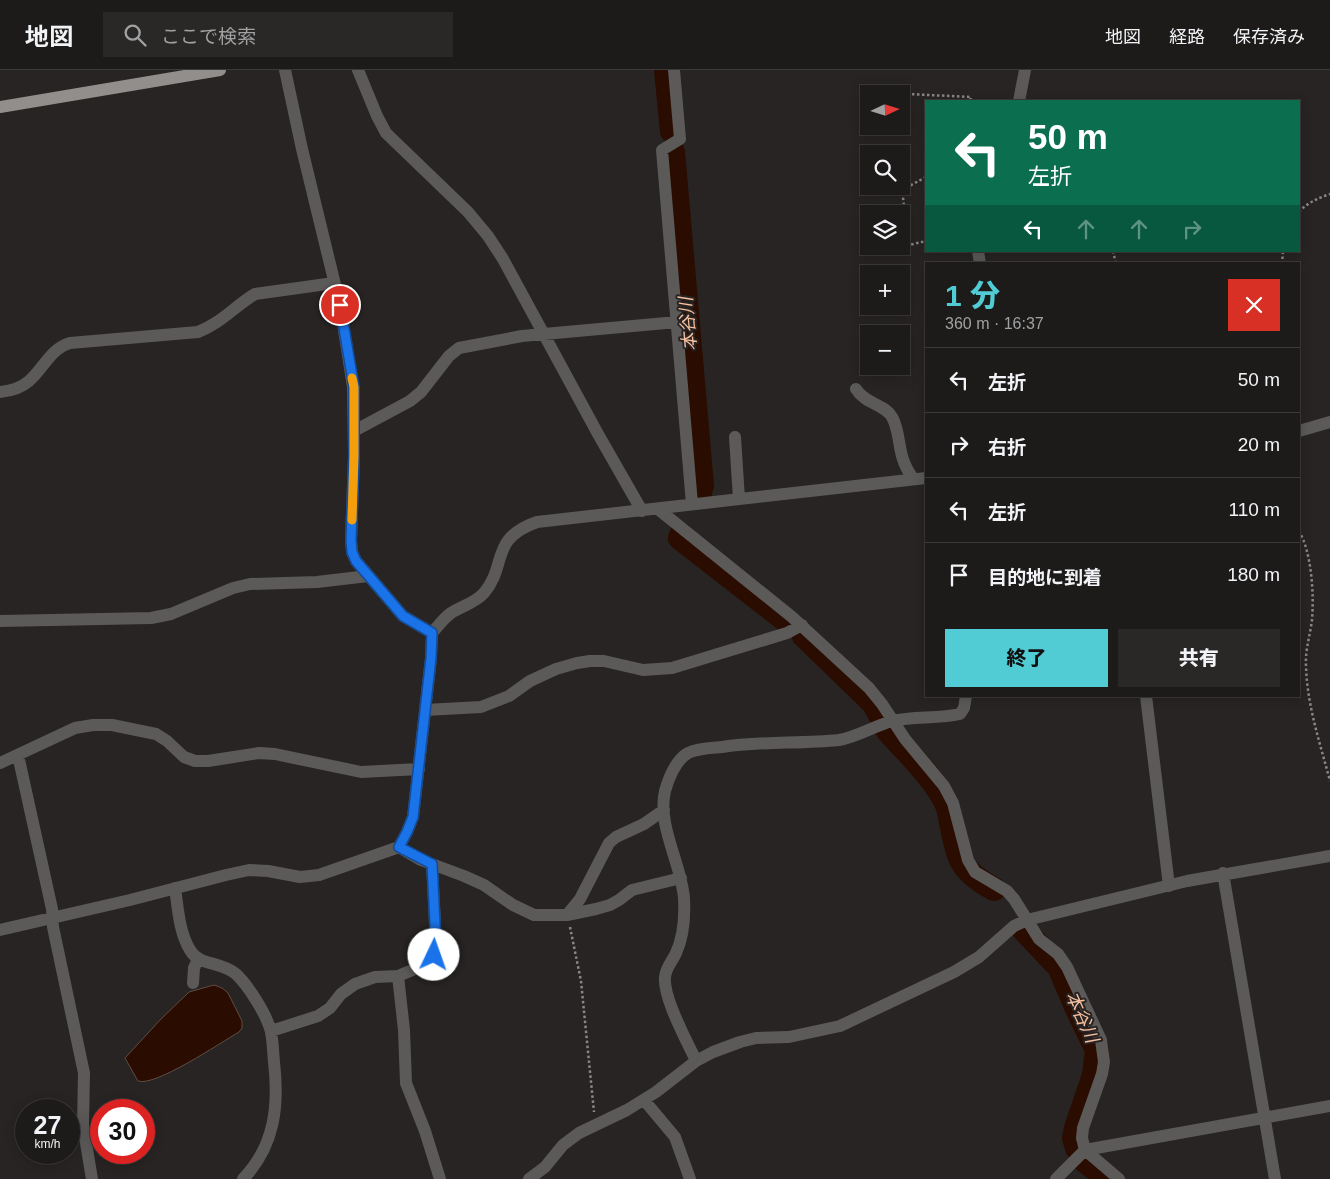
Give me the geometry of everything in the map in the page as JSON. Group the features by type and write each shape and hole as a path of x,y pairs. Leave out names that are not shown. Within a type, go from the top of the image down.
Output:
{"main road":[{"path":"0,107 220,70"}],"street":[{"path":"285,70 340,305 354,387 352,552 356,561 403,616 432,633"},
{"path":"358,70 386,133 468,212 488,236 503,259 642,511"},
{"path":"674,70 680,139 662,150 692,504"},
{"path":"1019,100 1025,70"},
{"path":"0,392 20,387 29,381 53,352 61,346 198,332 209,328 255,294 334,283"},
{"path":"354,431 410,401 421,392 449,356 459,348 513,337 677,322"},
{"path":"856,388 861,396 884,408 892,415 903,462 920,479"},
{"path":"1300,431 1330,422"},
{"path":"735,437 738,499"},
{"path":"0,930 249,870 268,871 300,877 319,875 399,847 413,817 432,633 451,614 475,601 484,593 493,578 502,549 521,528 537,522 658,510 692,504 920,479"},
{"path":"658,510 802,625 869,688 905,739 944,786 953,803 968,860 976,872 1006,891 1014,899 1040,939 1058,954 1067,966 1101,1040 1103,1052 1102,1074 1083,1128 1082,1138 1085,1150 1119,1179"},
{"path":"0,621 151,618 170,614 233,588 250,584 317,582 368,576"},
{"path":"425,710 481,707 509,696 530,681 556,669 590,661 604,661 643,670 672,668 787,633 802,625"},
{"path":"696,1062 668,1001 665,979 667,967 676,955 684,927 684,900 681,878 664,819 666,790 674,768 681,758 690,752 741,744 841,740 893,721 960,714 964,708 966,697"},
{"path":"1146,697 1169,886"},
{"path":"0,763 75,728 93,725 112,725 156,734 167,741 184,757 195,761 208,761 259,753 276,754 361,772 419,769"},
{"path":"18,755 52,909 53,927 84,1073 83,1124 92,1179"},
{"path":"567,915 580,899 609,842 644,824 664,810"},
{"path":"399,847 432,864 484,885 523,911 534,915 567,915 610,905 632,890 681,878"},
{"path":"529,1179 545,1167 563,1145 579,1133 644,1100 696,1062 726,1046 756,1038 789,1037 840,1026 954,972 979,957 1014,926 1027,920 1223,873 1330,856"},
{"path":"271,1031 318,1016 330,1008 341,994 355,984 375,977 398,976 427,964 434,955 436,944 432,864"},
{"path":"1223,873 1275,1179"},
{"path":"175,888 185,940 190,951 198,959 225,966 234,972 242,980 271,1031 277,1089 274,1120 258,1162 244,1179"},
{"path":"193,983 194,968 198,959"},
{"path":"398,976 404,1030 406,1084 411,1101 425,1131 440,1179"},
{"path":"644,1100 674,1137 690,1179"},
{"path":"1056,1179 1085,1150 1330,1106"}],"path":[{"path":"910,94 971,97 970,100"},
{"path":"925,178 902,190 909,245 925,241"},
{"path":"1300,211 1316,199 1330,194"},
{"path":"1300,534 1305,546 1312,588 1312,620 1306,666 1313,717 1330,781"},
{"path":"567,915 582,990 595,1125"}],"shaded area":[{"path":"214,985 228,993 242,1021 242,1028 239,1032 172,1071 146,1081 138,1081 125,1058 189,992"}],"waterway":[{"name":"本谷川","path":"666,70 672,131"},
{"name":"本谷川","path":"673,152 702,486 699,495"},
{"name":"本谷川","path":"681,535 680,538 788,622"},
{"name":"本谷川","path":"804,636 874,704 880,715"},
{"name":"本谷川","path":"887,730 924,771 945,800 956,846 962,862 974,876 994,889"},
{"name":"本谷川","path":"1023,929 1059,967 1097,1050 1094,1075 1076,1128 1074,1138 1077,1148"},
{"name":"本谷川","path":"1085,1161 1108,1179"}],"slow traffic":[{"path":"352,378 354,387 354,456 352,520"}],"route":[{"path":"340,305 354,387 352,552 356,561 403,616 432,633 431,658 413,817 399,847 432,864 436,944 434,955"}]}
